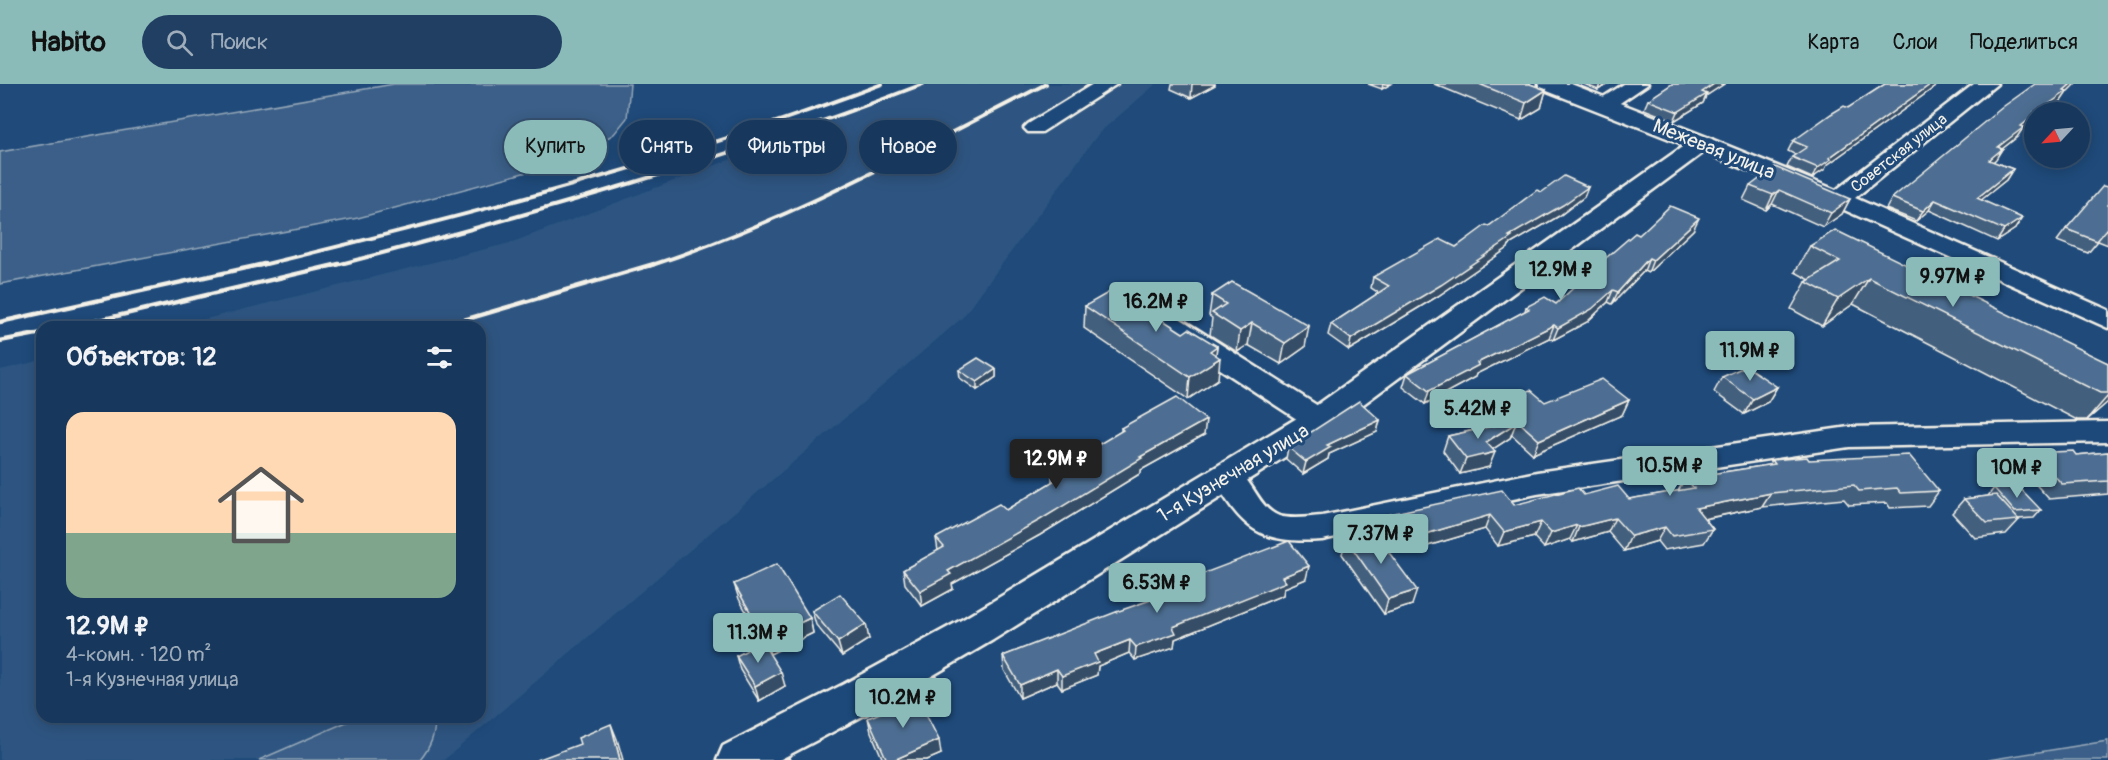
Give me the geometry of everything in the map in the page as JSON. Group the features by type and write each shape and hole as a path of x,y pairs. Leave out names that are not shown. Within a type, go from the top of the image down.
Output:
{"street":[{"path":"1035,128 1107,84"},
{"name":"Межевая улица","path":"1550,84 1839,199 2108,320"},
{"path":"1604,105 1638,84"},
{"name":"Советская улица","path":"1839,199 1988,84"},
{"name":"1-я Кузнечная улица","path":"738,760 860,697 980,629 1319,420 1703,144"},
{"path":"1142,306 1319,420"},
{"path":"1227,476 1258,519 1270,527 1289,531 1322,528 1538,483 1849,437 2108,432"}],"shaded area":[{"path":"394,84 630,84 627,118 619,120 619,128 607,138 607,120 504,120 504,174 520,174 358,218 0,284 0,152"},
{"path":"929,84 1156,84 1099,133 962,318 444,760 0,760 0,370 36,361 36,723 486,723 486,321 197,321 510,243 692,174 715,174 715,165 727,161 727,174 847,174 847,120 834,120"},
{"path":"344,723 435,723 430,745 420,760 259,760"},
{"path":"2108,741 2108,760 1988,760"}],"building":[{"path":"1479,84 1530,84 1546,90 1526,103"},
{"path":"1672,84 1714,84 1702,92 1707,94 1678,112 1648,100"},
{"path":"1885,84 1931,84 1818,168 1792,157 1807,147 1793,141 1831,114 1844,106 1848,108"},
{"path":"2035,84 2071,84 2064,90 2067,91 2052,102 2024,102 2024,124 2021,126 2024,127 1998,147 2002,149 1989,160 2013,169 1977,198 2022,218 2004,230 1935,200 1923,211 1892,198 2004,106"},
{"path":"1775,167 1850,199 1831,213 1779,190 1773,195 1750,186"},
{"path":"1564,176 1588,187 1563,205 1509,236 1512,237 1441,285 1351,339 1331,324 1389,286 1373,277 1440,239 1456,247 1486,225 1489,226 1537,190 1542,192"},
{"path":"2103,186 2108,187 2108,230 2097,241 2066,229"},
{"path":"1670,206 1699,218 1653,260 1649,258 1618,292 1613,290 1592,309 1558,328 1554,325 1477,363 1479,365 1429,391 1407,374 1529,309 1526,307 1545,297 1556,304 1600,263 1635,233 1639,235"},
{"path":"1835,230 2108,363 2108,393 2100,393 1869,278 1838,299 1806,282 1840,261 1810,246"},
{"path":"1232,282 1309,326 1285,343 1252,323 1240,331 1212,313 1226,304 1212,295"},
{"path":"1115,289 1183,333 1189,329 1217,346 1210,351 1220,358 1190,377 1085,306"},
{"path":"978,358 996,369 977,382 959,370"},
{"path":"1746,366 1777,387 1753,399 1722,377"},
{"path":"1602,379 1629,400 1539,440 1498,403 1531,390 1545,402"},
{"path":"1177,397 1206,420 1140,457 1142,458 1040,520 948,571 951,574 920,591 903,570 944,547 936,538 999,504 1006,510 1062,476 1052,467 1077,452 1081,455 1123,430 1121,428"},
{"path":"1359,401 1380,420 1327,445 1331,447 1306,462 1288,447"},
{"path":"1515,421 1516,423 1486,442 1495,452 1466,459 1448,436"},
{"path":"2073,451 2076,455 2108,452 2108,481 2062,484 2033,453"},
{"path":"1909,455 1939,491 1901,493 1897,488 1859,491 1854,485 1771,493 1696,508 1713,529 1672,536 1665,527 1631,536 1615,518 1579,527 1577,525 1551,533 1541,522 1504,532 1490,515 1409,539 1390,514 1502,490 1514,505 1578,488 1584,495 1618,486 1629,499 1694,488 1685,478 1775,464 1772,460"},
{"path":"2019,487 2041,510 2015,512 1994,488"},
{"path":"1996,495 2019,520 1987,523 1964,499"},
{"path":"1373,531 1417,590 1388,599 1346,539"},
{"path":"1289,541 1309,566 1282,577 1286,582 1173,627 1176,633 1136,647 1130,640 1094,654 1098,662 1062,676 1057,669 1020,685 1003,656 1182,589 1178,583"},
{"path":"777,564 810,618 766,639 734,584"},
{"path":"840,594 866,624 838,642 812,611"},
{"path":"762,642 781,672 755,686 736,656"},
{"path":"917,697 939,740 894,760 887,760 868,718"},
{"path":"611,724 620,760 537,760 580,744 578,738"}],"railway":[{"path":"258,266 573,185 729,138 882,84"},
{"path":"333,266 631,183 778,136 923,84"},
{"path":"649,266 701,248 802,206 1046,84"},
{"path":"0,322 264,264"},
{"path":"96,321 339,264"},
{"path":"460,321 654,264"},
{"path":"0,341 36,334"}]}
